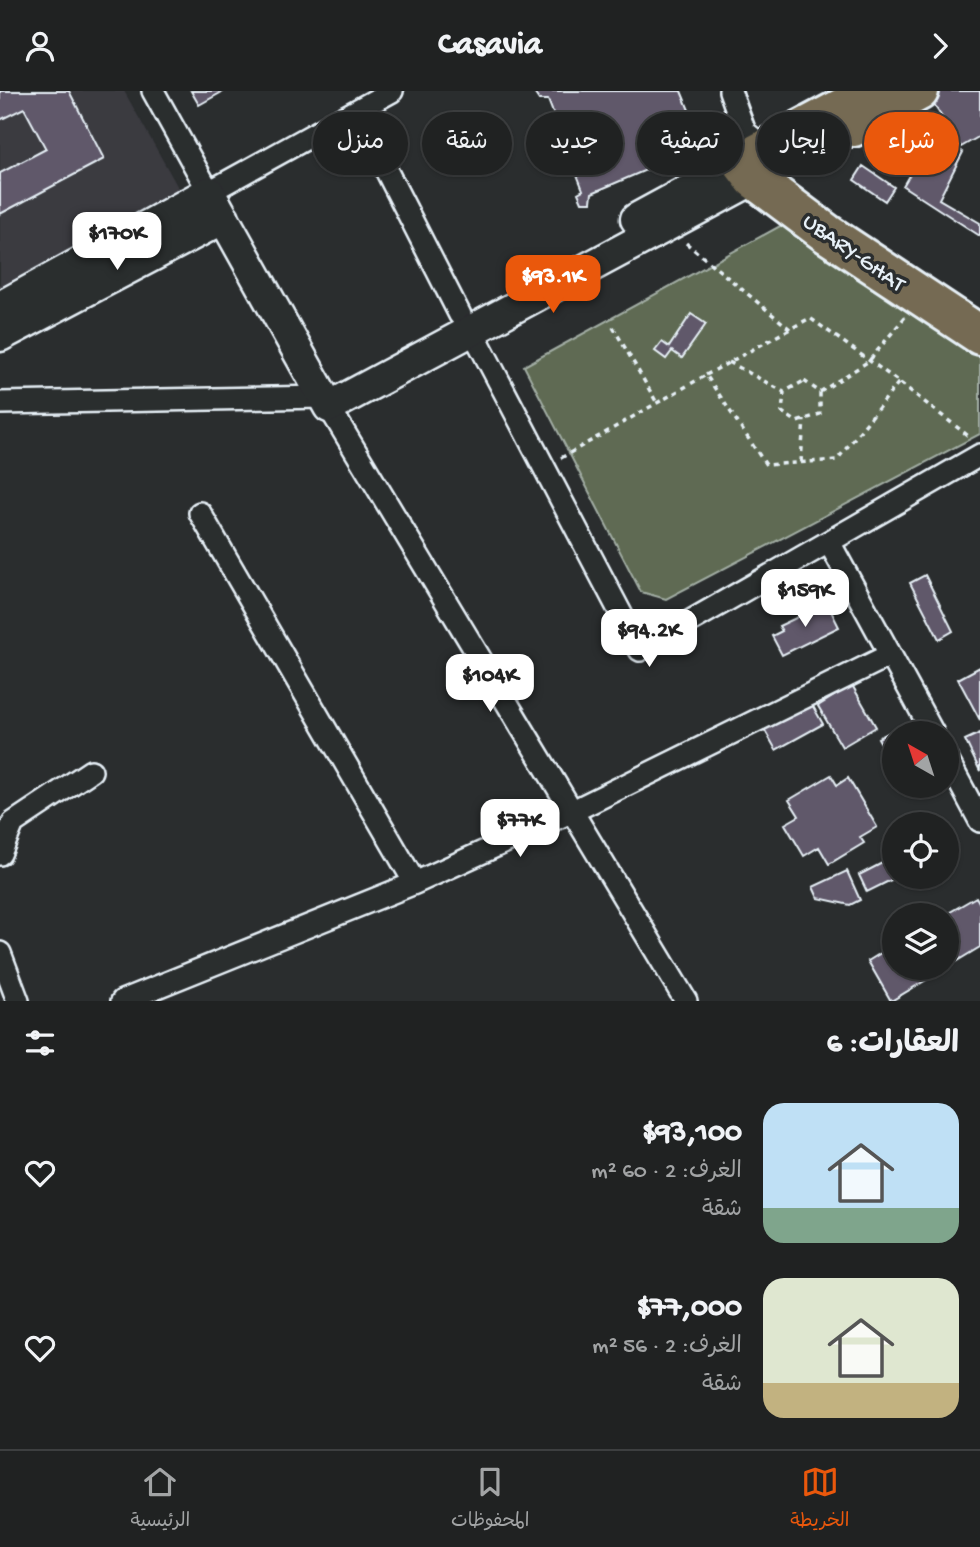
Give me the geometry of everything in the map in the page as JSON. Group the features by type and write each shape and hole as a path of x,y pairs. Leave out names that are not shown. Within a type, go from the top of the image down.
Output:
{"highway":[{"path":"837,112 874,91"},
{"path":"850,120 919,91"},
{"name":"UBARY-GHAT","path":"773,175 826,233 980,335"},
{"name":"UBARY-GHAT","path":"783,175 980,306"}],"street":[{"path":"153,91 324,398 685,1001"},
{"path":"0,307 392,91"},
{"path":"730,91 757,158"},
{"path":"356,111 640,650 980,455"},
{"path":"466,322 666,226 757,158"},
{"path":"0,403 324,398 466,322 757,158"},
{"path":"0,336 223,218"},
{"path":"200,513 415,883"},
{"path":"829,542 926,721"},
{"path":"122,1001 415,883 573,811 890,656"},
{"path":"0,854 13,823 91,772"},
{"path":"959,782 980,821"},
{"path":"0,953 18,1001"}],"path":[{"path":"666,226 790,329"},
{"path":"820,392 869,361 922,297"},
{"path":"544,468 810,318 900,382 980,445"},
{"path":"613,327 657,403"},
{"path":"729,362 784,392"},
{"path":"706,375 766,464 837,460 900,382"},
{"path":"784,392 804,381 820,392"},
{"path":"784,392 782,412 797,422 820,414 820,392"},
{"path":"801,462 804,419"}],"shaded area":[{"path":"0,91 124,91 180,191 0,289"}],"green space":[{"path":"793,219 980,344 980,434 666,599 641,592 524,366"}],"building":[{"path":"0,91 69,91 104,159 0,214 0,173 46,149 24,108 0,120"},
{"path":"191,91 222,91 222,92 199,105"},
{"path":"533,91 681,91 690,112 637,112 637,174 592,193 591,202 582,202 578,193 583,190 577,175 623,175 623,112 553,112 548,100 539,100"},
{"path":"941,91 980,91 980,136 961,147 959,112 939,112 929,97"},
{"path":"863,166 864,175 876,175 894,187 885,201 854,180"},
{"path":"909,175 951,175 939,199 980,223 980,236 903,186"},
{"path":"691,314 706,324 682,358 672,351 666,359 655,351 662,342 669,347"},
{"path":"925,575 953,631 939,639 910,583"},
{"path":"827,603 839,627 782,655 772,636 782,631 779,626 800,616 802,619 810,615 808,612"},
{"path":"980,667 980,720 958,679"},
{"path":"852,685 876,727 842,747 818,706"},
{"path":"810,701 823,724 776,750 763,727"},
{"path":"980,733 980,771 965,740"},
{"path":"831,775 837,785 848,778 877,827 860,837 864,843 829,864 819,847 804,856 785,824 799,816 789,800"},
{"path":"882,863 882,884 867,892 859,875"},
{"path":"847,871 860,900 850,905 818,898 813,887"},
{"path":"976,897 980,904 980,947 959,960 959,907"},
{"path":"882,952 882,980 926,980 891,1001 868,961"}]}
